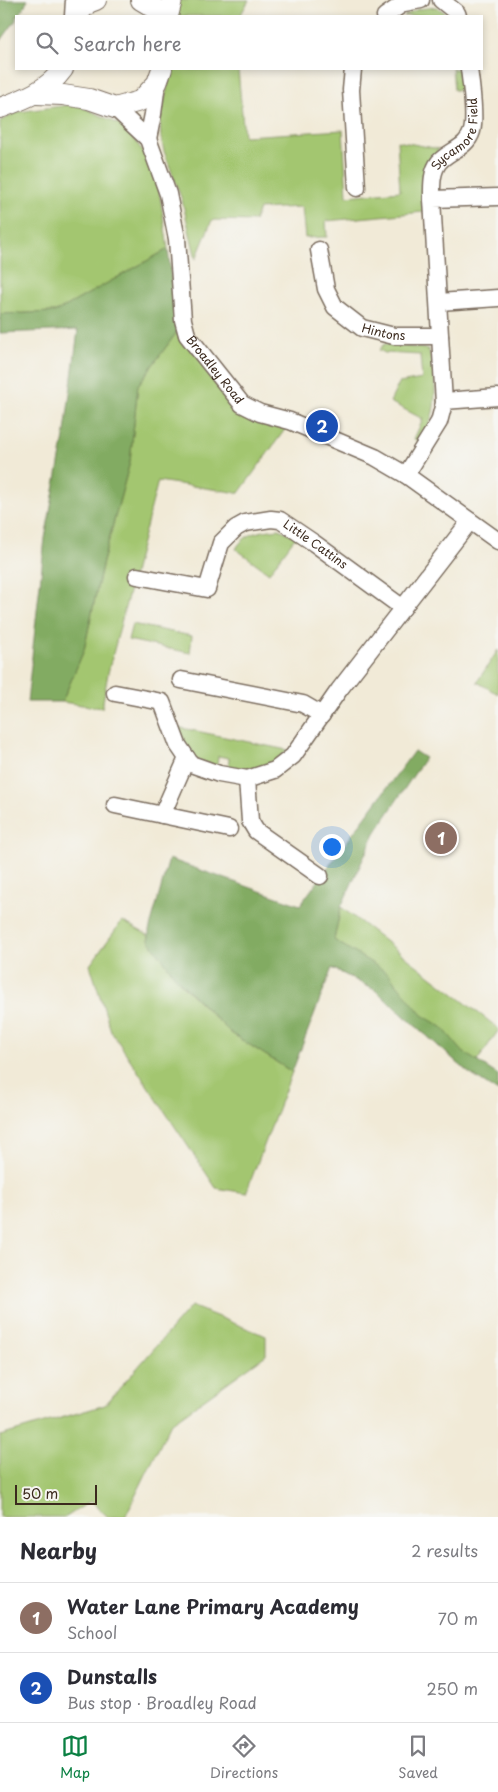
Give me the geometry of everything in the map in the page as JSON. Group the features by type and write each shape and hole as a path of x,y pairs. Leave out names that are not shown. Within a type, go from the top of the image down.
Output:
{"main road":[{"path":"76,15 88,3 96,0"},
{"path":"141,0 156,9 159,15"},
{"path":"168,15 172,0"},
{"path":"0,108 36,94 55,79 61,70"},
{"path":"71,70 75,82 89,99"},
{"path":"36,94 89,99 115,108 140,101 159,76"}],"street":[{"path":"74,0 75,15"},
{"path":"386,15 404,3 421,0"},
{"path":"441,0 457,12 458,15"},
{"path":"352,70 351,90 357,188"},
{"name":"Sycamore Field","path":"406,475 440,422 444,401 432,178 439,162 461,148 472,131 473,104 469,70"},
{"path":"148,139 159,76"},
{"name":"Broadley Road","path":"115,108 148,139 168,194 177,239 183,320 187,335 242,404 260,413 290,422 372,456 406,475 498,542"},
{"path":"432,199 498,197"},
{"name":"Hintons","path":"318,250 326,289 336,306 362,328 394,336 440,336"},
{"path":"439,302 498,298"},
{"path":"444,401 498,397"},
{"name":"Little Cattins","path":"137,576 207,588 221,543 236,528 245,523 271,519 280,520 403,608"},
{"path":"115,693 162,702 178,745 192,764 219,774 247,779 275,770 293,756 322,715 470,521"},
{"path":"181,680 303,704 322,715"},
{"path":"162,814 187,758"},
{"path":"247,779 250,821 256,831 320,876"},
{"path":"115,805 229,829"}],"green space":[{"path":"0,0 28,0 20,15 15,15 15,21 0,42"},
{"path":"176,0 249,0 241,15 172,15"},
{"path":"437,7 449,15 406,15 418,9"},
{"path":"171,70 238,70 244,136 343,130 347,196 400,191 397,141 439,149 424,173 424,212 326,221 327,237 305,238 302,207 259,209 254,221 212,220 196,259 182,200 164,151 160,122"},
{"path":"452,70 462,70 464,90 454,90"},
{"path":"76,104 125,127 156,169 168,249 56,312 0,314 0,121 18,112"},
{"path":"168,249 177,332 138,385 130,462 102,565 84,650 62,702 27,702 45,538 65,432 78,330 0,333 0,314 56,312"},
{"path":"177,332 240,406 286,428 239,493 158,481 108,673 102,708 62,702 84,650 102,566 130,462 138,385"},
{"path":"384,344 428,349 434,372 435,397 432,416 423,442 414,439 423,419 390,402 399,383 422,379 420,355 385,353 379,350"},
{"path":"279,529 299,538 294,539 269,573 236,549 244,539 254,533"},
{"path":"132,624 192,636 190,653 128,640"},
{"path":"498,650 498,694 477,682"},
{"path":"177,727 287,750 274,763 261,768 246,770 228,769 229,758 218,756 217,766 194,759"},
{"path":"414,751 425,758 375,833 341,907 334,940 388,973 422,1015 442,1027 463,1052 498,1075 498,1092 469,1073 375,990 332,968 292,1072 231,1033 177,979 149,940 149,931 169,859 300,905"},
{"path":"341,907 498,1028 498,1031 469,1073 375,990 332,968 334,940"},
{"path":"122,921 148,935 150,941 180,983 231,1033 292,1072 246,1193 216,1188 111,1031 90,965"},
{"path":"191,1306 266,1336 266,1355 171,1423 125,1517 108,1517 91,1501 66,1517 0,1517 0,1436 105,1405"}],"place":[{"name":"Dunstalls","path":"322,426"},
{"name":"Water Lane Primary Academy","path":"441,838"}]}
